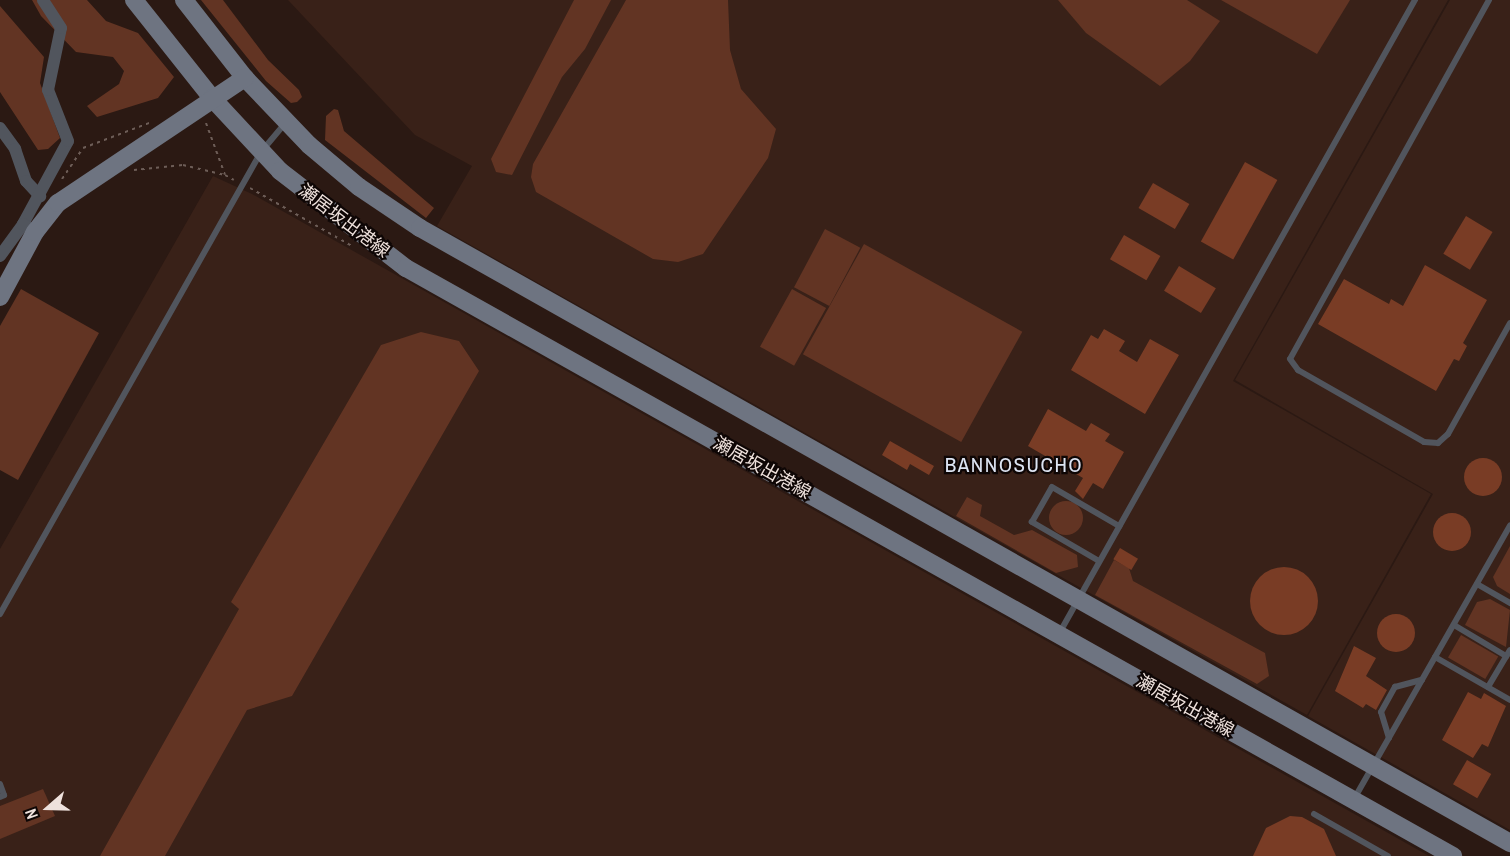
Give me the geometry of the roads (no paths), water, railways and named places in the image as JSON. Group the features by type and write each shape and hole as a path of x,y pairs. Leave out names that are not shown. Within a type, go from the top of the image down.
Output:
{"main road":[{"name":"瀬居坂出港線","path":"134,0 212,98 261,152 320,206 406,268 1453,856"},
{"name":"瀬居坂出港線","path":"184,0 245,78 286,122 359,187 420,228 1510,843"},
{"path":"0,297 29,228 71,192 245,78"}],"street":[{"path":"0,256 29,228 40,196 68,141 48,90 61,28 43,0"},
{"path":"0,128 15,149 26,181 40,196"}],"lane":[{"path":"1059,635 1415,0"},
{"path":"1488,0 1290,359 1298,370 1431,444 1448,434 1510,323"},
{"path":"0,614 261,152 286,122"},
{"path":"1099,561 1032,522 1052,487 1119,526"},
{"path":"1354,800 1477,584 1508,536 1510,525"},
{"path":"1477,584 1510,603"},
{"path":"1454,625 1508,653 1488,687"},
{"path":"1435,657 1510,700"},
{"path":"1389,738 1381,712 1395,687 1422,680"},
{"path":"0,784 4,795 0,797"},
{"path":"1314,814 1388,856"}],"district":[{"name":"BANNOSUCHO","path":"1014,465"}]}
